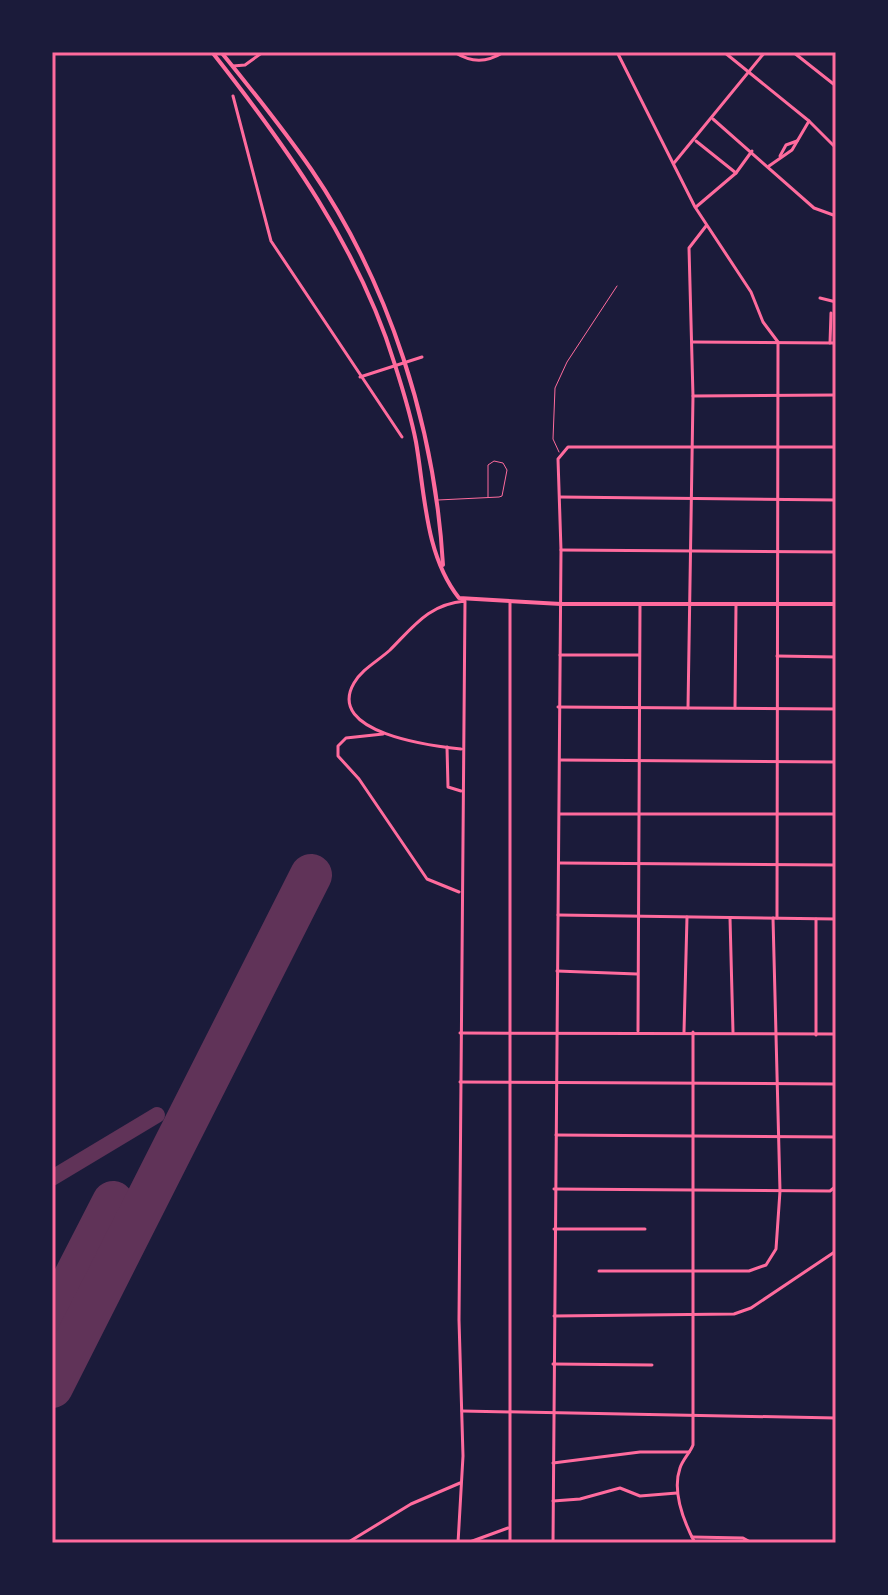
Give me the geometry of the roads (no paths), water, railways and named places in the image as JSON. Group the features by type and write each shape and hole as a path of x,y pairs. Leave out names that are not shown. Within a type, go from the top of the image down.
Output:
{"main road":[{"path":"212,52 324,208 374,307 396,365 415,438 431,542 455,594 465,601 561,604 836,604"},
{"path":"223,53 312,171 371,276 404,363 436,500 444,569"}],"street":[{"path":"233,66 245,65 263,52"},
{"path":"454,52 481,61 504,52"},
{"path":"599,1271 753,1270 766,1265 775,1253 780,1191 775,1033 778,342 763,322 751,292 695,207 617,52"},
{"path":"724,52 809,121 836,148"},
{"path":"674,163 696,141 765,52"},
{"path":"793,52 836,86"},
{"path":"233,96 271,241 402,437"},
{"path":"713,119 814,208 836,216"},
{"path":"769,166 789,153 809,121"},
{"path":"696,141 736,173"},
{"path":"780,157 786,145 797,141"},
{"path":"695,207 736,173 752,151"},
{"path":"688,708 693,396 689,248 697,234 707,226"},
{"path":"820,298 836,302"},
{"path":"830,343 831,313"},
{"path":"693,342 836,343"},
{"path":"360,377 422,357"},
{"path":"693,396 836,395"},
{"path":"553,1543 560,455 568,447 836,447"},
{"path":"559,497 691,501 836,500"},
{"path":"561,550 836,552"},
{"path":"383,734 349,708 353,685 421,616 465,601 461,749 462,1411 458,1543"},
{"path":"510,601 507,1411 510,1543"},
{"path":"638,1031 640,604"},
{"path":"735,708 736,604"},
{"path":"560,655 639,655"},
{"path":"777,656 836,657"},
{"path":"558,707 836,709"},
{"path":"461,749 383,734 346,738 338,746 338,756 359,779 427,879 461,892"},
{"path":"447,747 448,787 461,791"},
{"path":"559,760 836,762"},
{"path":"559,814 836,814"},
{"path":"559,863 836,865"},
{"path":"558,915 836,919"},
{"path":"684,1032 687,917"},
{"path":"730,918 733,1032"},
{"path":"816,919 816,1035"},
{"path":"557,971 639,974"},
{"path":"460,1033 638,1031 836,1034"},
{"path":"693,1032 693,1445 679,1473 678,1492 695,1543"},
{"path":"460,1082 836,1084"},
{"path":"555,1135 836,1137"},
{"path":"554,1189 830,1191 835,1187 835,1174"},
{"path":"554,1229 645,1229"},
{"path":"554,1316 726,1315 751,1308 836,1251"},
{"path":"553,1364 652,1365"},
{"path":"462,1411 836,1418"},
{"path":"553,1463 640,1452 689,1452"},
{"path":"347,1543 411,1504 460,1483"},
{"path":"553,1501 580,1499 620,1488 640,1496 678,1492"},
{"path":"467,1543 510,1528"},
{"path":"692,1537 743,1538 752,1543"}],"lane":[{"path":"560,455 553,439 555,388 567,362 617,286"},
{"path":"436,500 488,497 505,493 507,470 503,463 494,461 488,465 488,497"}]}
